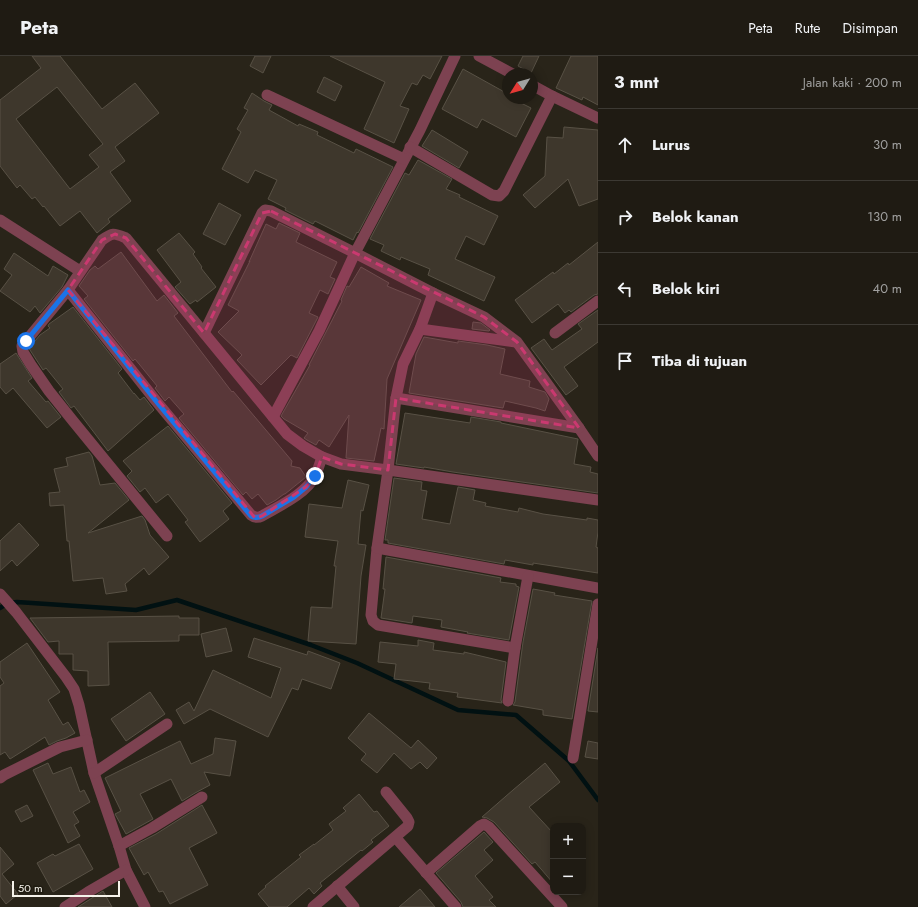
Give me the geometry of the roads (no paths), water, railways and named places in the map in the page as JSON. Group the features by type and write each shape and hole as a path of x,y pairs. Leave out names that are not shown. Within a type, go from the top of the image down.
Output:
{"street":[{"path":"273,417 318,331 355,252 420,130 455,56"},
{"path":"479,56 502,68"},
{"path":"538,88 598,118"},
{"path":"266,95 404,159"},
{"path":"410,147 492,196 499,196 504,191 552,96"},
{"path":"204,333 262,213 265,210 271,211 355,252 433,293 484,317 517,342 598,456"},
{"path":"0,220 80,271"},
{"path":"167,536 49,391 30,365 23,352 22,346 68,290 102,240 115,234 126,238 288,434 322,458 341,464 598,500"},
{"path":"68,290 156,401 251,516 259,518 294,497 306,487 315,476 322,458"},
{"path":"433,293 420,329 403,364 396,398 377,548 371,615 373,622 378,625 515,648"},
{"path":"555,333 598,301"},
{"path":"420,329 517,342"},
{"path":"396,398 579,428"},
{"path":"377,548 598,588"},
{"path":"508,701 515,648 528,576"},
{"path":"1,594 74,689 94,773 120,846 126,870 145,907"},
{"path":"573,758 598,604"},
{"path":"94,773 166,724"},
{"path":"1,775 60,747 87,740"},
{"path":"313,907 396,838 408,826 409,822 407,818 386,792"},
{"path":"120,846 202,797"},
{"path":"426,873 484,824 489,827 562,907"},
{"path":"396,838 456,907"},
{"path":"65,907 126,870"},
{"path":"337,886 354,907"}],"waterway":[{"path":"0,608 8,603 17,602 136,610 177,600 311,645 357,663 458,710 516,715 569,761 598,800"}]}
